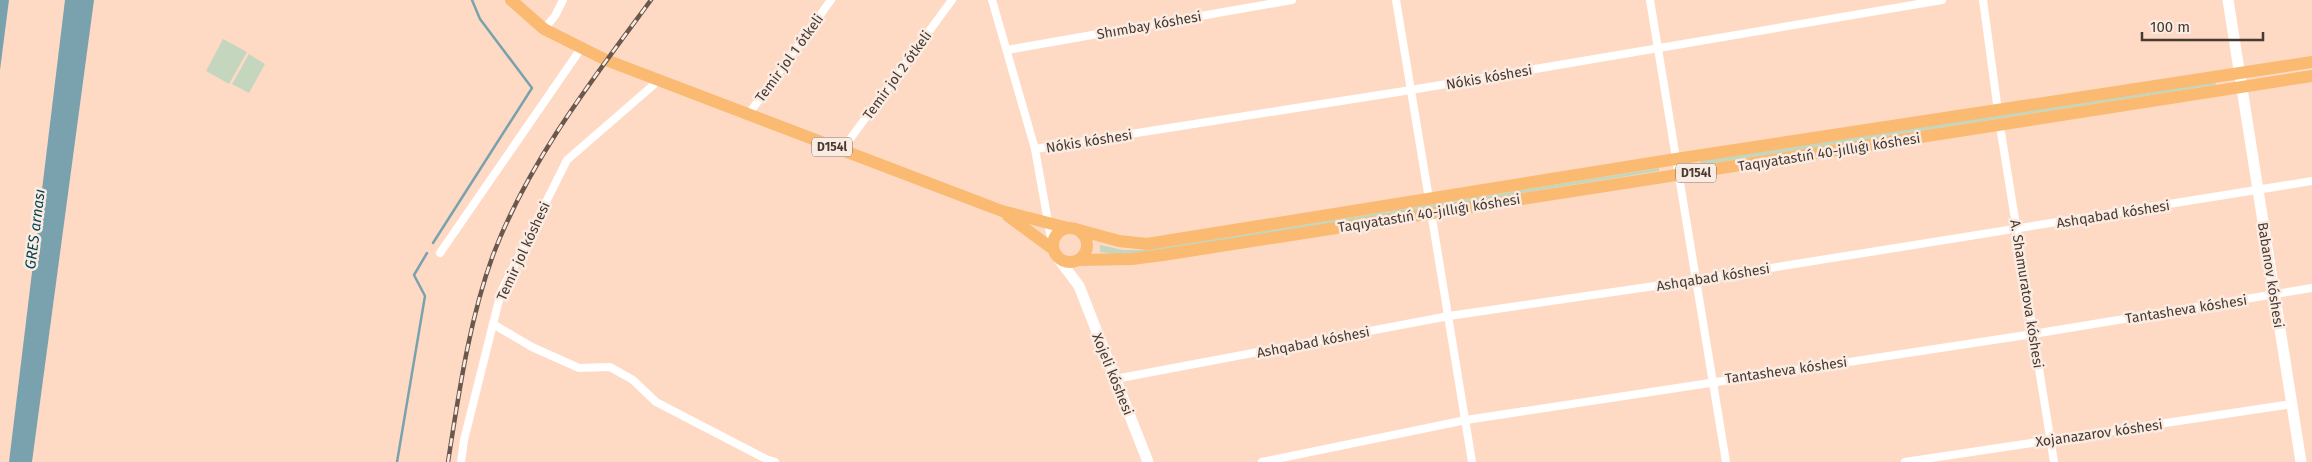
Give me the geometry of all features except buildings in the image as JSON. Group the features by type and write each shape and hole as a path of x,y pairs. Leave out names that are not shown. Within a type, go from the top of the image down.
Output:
{"main road":[{"name":"D154l","path":"511,0 544,29 606,60 1002,212 1073,229"},
{"name":"Taqıyatastıń 40-jıllıǵı kóshesi","path":"1073,229 1119,241 1147,244 1676,159 2312,62"},
{"name":"Taqıyatastıń 40-jıllıǵı kóshesi","path":"1079,260 1132,259 1162,255 2312,76"},
{"name":"D154l","path":"1002,212 1068,262 1079,260"},
{"path":"1054,250 1055,235 1073,229 1086,239 1087,245 1083,256 1079,260"}],"street":[{"path":"544,29 555,16 563,0"},
{"name":"Temir jol 1 ótkeli","path":"748,115 831,0"},
{"name":"Temir jol 2 ótkeli","path":"842,150 952,0"},
{"path":"992,0 1035,149 1054,250 1079,286"},
{"name":"Shımbay kóshesi","path":"1007,50 1292,0"},
{"path":"1396,0 1429,198"},
{"path":"1650,0 1726,462"},
{"name":"Nókis kóshesi","path":"1035,149 1411,90 1942,0"},
{"path":"1983,0 1998,110"},
{"name":"Babanov kóshesi","path":"2228,0 2301,462"},
{"path":"440,254 582,47"},
{"name":"Temir jol kóshesi","path":"461,462 464,440 501,292 567,160 658,81"},
{"name":"A. Shamuratova kóshesi","path":"2000,126 2054,462"},
{"name":"Ashqabad kóshesi","path":"1115,379 1449,316 1696,280 2312,182"},
{"path":"1431,212 1472,462"},
{"path":"1079,260 1079,286"},
{"name":"Xojeli kóshesi","path":"1079,286 1148,462"},
{"name":"Tantasheva kóshesi","path":"1262,462 1466,420 1713,381 2034,334 2312,288"},
{"path":"493,324 532,347 579,368 610,367 633,380 656,402 766,460 775,462"},
{"name":"Xojanazarov kóshesi","path":"1905,462 2292,404"}],"green space":[{"path":"223,39 247,52 229,84 206,71"},
{"path":"249,54 265,64 249,93 232,84"},
{"path":"2215,82 2216,85 1701,165 1700,161"},
{"path":"1659,168 1659,171 1146,254 1121,255 1100,252 1100,245 1123,250 1146,250"}],"water":[{"path":"0,0 9,0 0,70"},
{"path":"65,0 94,0 32,462 9,462"}],"waterway":[{"path":"433,243 532,88 480,19 472,0"},
{"path":"397,462 425,296 414,275 427,253"}],"railway":[{"path":"448,462 456,409 477,305 493,255 508,220 543,154 563,122 651,0"}],"water label":[{"name":"GRES arnası","path":"35,229"}]}
